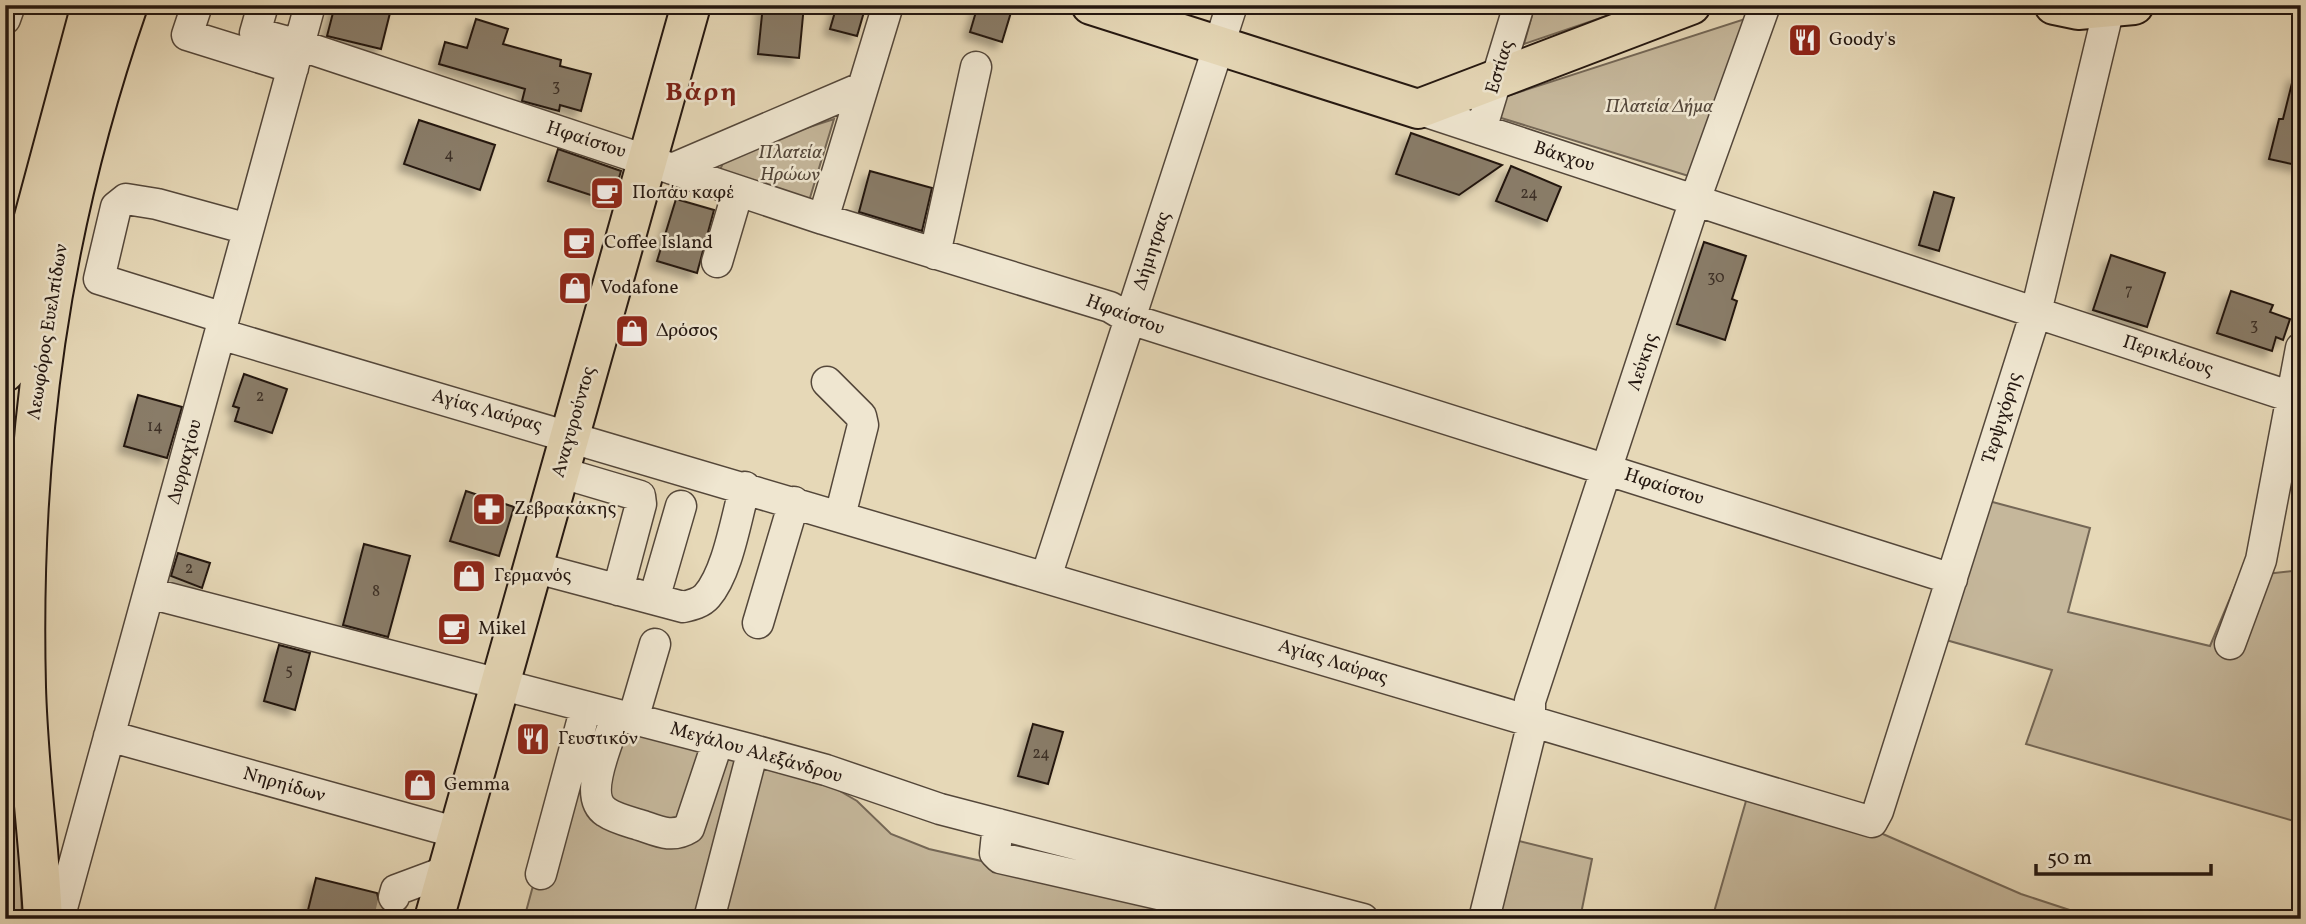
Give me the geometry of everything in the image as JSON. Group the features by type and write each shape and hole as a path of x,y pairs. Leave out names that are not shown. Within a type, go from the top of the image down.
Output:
{"main road":[{"name":"Λεωφόρος Ευελπίδων","path":"5,372 33,220 91,5"},
{"name":"Λεωφόρος Ευελπίδων","path":"43,919 26,690 25,573 30,463 38,379 74,186 128,5"},
{"name":"Αναγυρούντος","path":"434,919 559,472 660,164 691,5"},
{"name":"Βάκχου","path":"1090,5 1418,109"},
{"path":"1418,109 1691,5"},
{"path":"2054,5 2078,9 2122,7"}],"street":[{"path":"5,19 10,5"},
{"path":"197,5 187,35 296,56"},
{"path":"263,5 255,33 296,56"},
{"name":"Δυρραχίου","path":"60,919 310,5"},
{"path":"823,219 888,5"},
{"name":"Δήμητρας","path":"1046,577 1232,5"},
{"name":"Εστίας","path":"1481,130 1519,5"},
{"name":"Λεύκης","path":"1529,720 1530,701 1695,200 1765,5"},
{"name":"Τερψιχόρης","path":"1872,822 1878,811 2036,312 2122,7"},
{"name":"Ηφαίστου","path":"296,56 660,164 823,219 1110,307 1130,319 1952,579"},
{"path":"935,254 976,67"},
{"path":"660,164 861,88"},
{"name":"Βάκχου","path":"1418,109 2036,312"},
{"path":"717,262 738,191"},
{"path":"99,279 116,207 126,199 248,229"},
{"name":"Αγίας Λαύρας","path":"57,269 99,279 222,326 570,436 1872,822"},
{"name":"Περικλέους","path":"2036,312 2295,398"},
{"path":"2231,644 2261,560 2295,398 2301,348"},
{"path":"827,382 861,416 863,425 840,516"},
{"path":"559,472 640,496 641,504 618,590"},
{"path":"533,567 683,607 696,604 707,597 718,577 745,488"},
{"path":"758,623 794,502"},
{"path":"654,599 681,506"},
{"name":"Μεγάλου Αλεξάνδρου","path":"149,593 753,750 826,770 906,799 1363,919"},
{"path":"656,644 594,786 596,801 606,812 664,834 680,834 690,828 718,741"},
{"path":"541,874 586,707"},
{"path":"1484,919 1530,734 1529,720"},
{"name":"Νηρηίδων","path":"110,736 458,834"},
{"path":"709,919 753,750"},
{"path":"998,824 994,843 995,853 1000,858 1268,919"},
{"path":"394,897 396,890 447,871"}],"green space":[{"path":"1535,5 1639,5 1524,44"},
{"name":"Πλατεία Δήμα","path":"1748,18 1695,178 1498,117 1507,96"},
{"name":"Πλατεία Ηρώων","path":"834,119 809,201 719,172 727,154"},
{"path":"1985,500 2090,528 2068,612 2210,646 2239,577 2301,570 2301,823 2026,744 2052,670 1946,640"},
{"path":"9,529 22,919 5,919 5,585"},
{"path":"579,716 814,776 857,801 891,834 929,849 1235,919 524,919"},
{"path":"1748,794 1876,831 2021,894 2097,919 1712,919"},
{"path":"1511,839 1592,859 1580,919 1489,919"}],"building":[{"path":"335,5 392,5 381,49 327,36"},
{"path":"763,5 804,5 799,58 758,54"},
{"path":"837,5 866,5 857,36 830,29"},
{"path":"978,5 1012,9 1002,42 970,32"},
{"path":"476,19 508,29 503,44 561,60 560,66 591,74 581,111 560,105 559,111 522,101 525,89 439,64 445,42 467,48"},
{"path":"2294,75 2301,76 2301,166 2269,159"},
{"path":"419,120 495,145 480,190 404,164"},
{"path":"1411,133 1502,165 1459,195 1396,174"},
{"path":"558,149 621,171 612,202 548,181"},
{"path":"1511,166 1561,187 1547,221 1496,201"},
{"path":"870,171 932,188 922,231 859,212"},
{"path":"1934,192 1954,198 1939,251 1919,245"},
{"path":"676,199 714,210 697,273 657,261"},
{"path":"1704,242 1746,256 1732,299 1737,301 1725,340 1677,324"},
{"path":"2111,255 2165,273 2147,327 2093,310"},
{"path":"2231,291 2273,305 2270,312 2290,319 2283,340 2276,337 2272,351 2217,333"},
{"path":"244,374 287,389 272,433 235,421 239,408 233,406"},
{"path":"138,395 182,407 167,458 124,446"},
{"path":"466,491 514,507 499,556 450,541"},
{"path":"364,544 410,556 388,637 343,625"},
{"path":"178,553 210,563 202,588 171,576"},
{"path":"279,645 310,653 295,710 264,701"},
{"path":"1033,724 1063,732 1048,784 1018,776"},
{"path":"316,878 377,893 381,909 390,914 400,913 398,919 323,919 307,914"}],"tunnel":[{"path":"389,919 394,897"}],"place":[{"name":"Goody's","path":"1805,40"},
{"name":"Ποπάυ καφέ","path":"607,193"},
{"name":"Coffee Island","path":"579,243"},
{"name":"Vodafone","path":"575,288"},
{"name":"Δρόσος","path":"632,331"},
{"name":"Ζεβρακάκης","path":"489,509"},
{"name":"Γερμανός","path":"469,576"},
{"name":"Mikel","path":"454,629"},
{"name":"Γευστικόν","path":"533,739"},
{"name":"Gemma","path":"420,785"}],"district":[{"name":"Βάρη","path":"702,93"}]}
